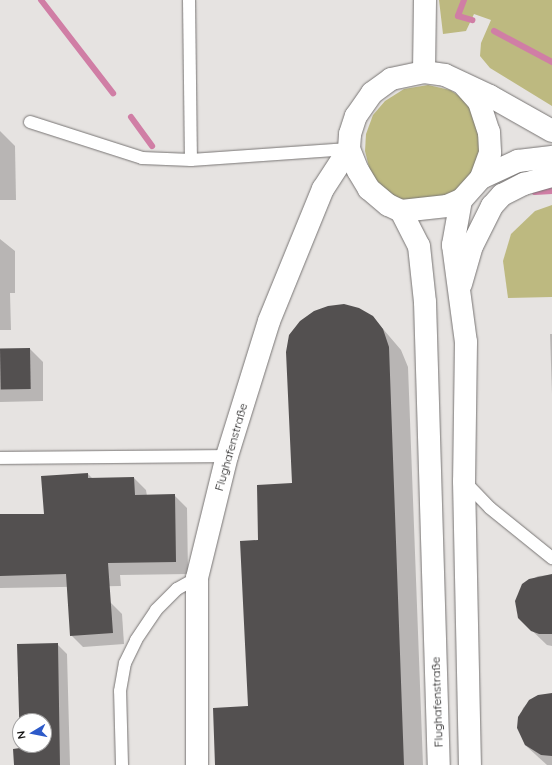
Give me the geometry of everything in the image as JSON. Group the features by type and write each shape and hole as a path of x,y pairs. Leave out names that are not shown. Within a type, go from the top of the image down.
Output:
{"street":[{"path":"424,72 425,0"},
{"name":"Flughafenstraße","path":"439,765 425,302 419,246 401,212 378,198 369,189 358,171 349,150 350,134 356,116 372,93 391,79 424,72 445,75 552,131"},
{"name":"Flughafenstraße","path":"401,212 436,210 461,200 481,178 490,153 489,132 479,102 463,84"},
{"name":"Flughafenstraße","path":"197,765 197,578 227,456 269,321 324,189 349,150"},
{"name":"Flughafenstraße","path":"481,178 518,161 552,157"},
{"path":"458,292 472,246 492,206 502,195 524,184 552,176"},
{"path":"461,200 453,245 458,292 466,342 464,481 470,765"}],"lane":[{"path":"189,0 191,160"},
{"path":"30,122 142,158 191,160 349,150"},
{"path":"0,458 227,456"},
{"path":"464,481 490,508 552,558"},
{"path":"122,765 120,691 125,663 136,640 156,610 177,589 197,578"}],"shaded area":[{"path":"439,0 552,0 552,106 490,68 480,56 481,43 491,20 474,14 466,31 443,34"},
{"path":"428,85 450,90 467,101 481,119 484,164 453,201 409,205 380,187 370,171 365,151 366,134 373,115 385,101 404,89"},
{"path":"552,205 552,297 508,298 503,261 511,234 535,211"}],"building":[{"path":"344,304 359,308 373,316 383,329 389,347 404,765 215,765 213,708 248,706 240,541 258,540 257,485 292,483 286,352 289,335 300,321 314,311 328,306"},
{"path":"30,348 31,389 1,390 0,349"},
{"path":"88,473 88,478 134,477 135,495 175,494 176,562 108,563 113,633 70,636 66,574 0,576 0,514 44,514 41,476"},
{"path":"552,574 552,634 539,634 531,631 518,618 515,601 522,584 529,579"},
{"path":"58,643 60,765 14,765 13,753 52,753 52,713 19,713 17,644"},
{"path":"552,693 552,756 541,755 525,745 517,728 518,717 529,700 538,695"}],"waterway":[{"path":"41,0 113,93"},
{"path":"464,0 458,16 472,20"},
{"path":"494,31 552,62"},
{"path":"131,117 152,146"},
{"path":"535,192 552,191"}]}
